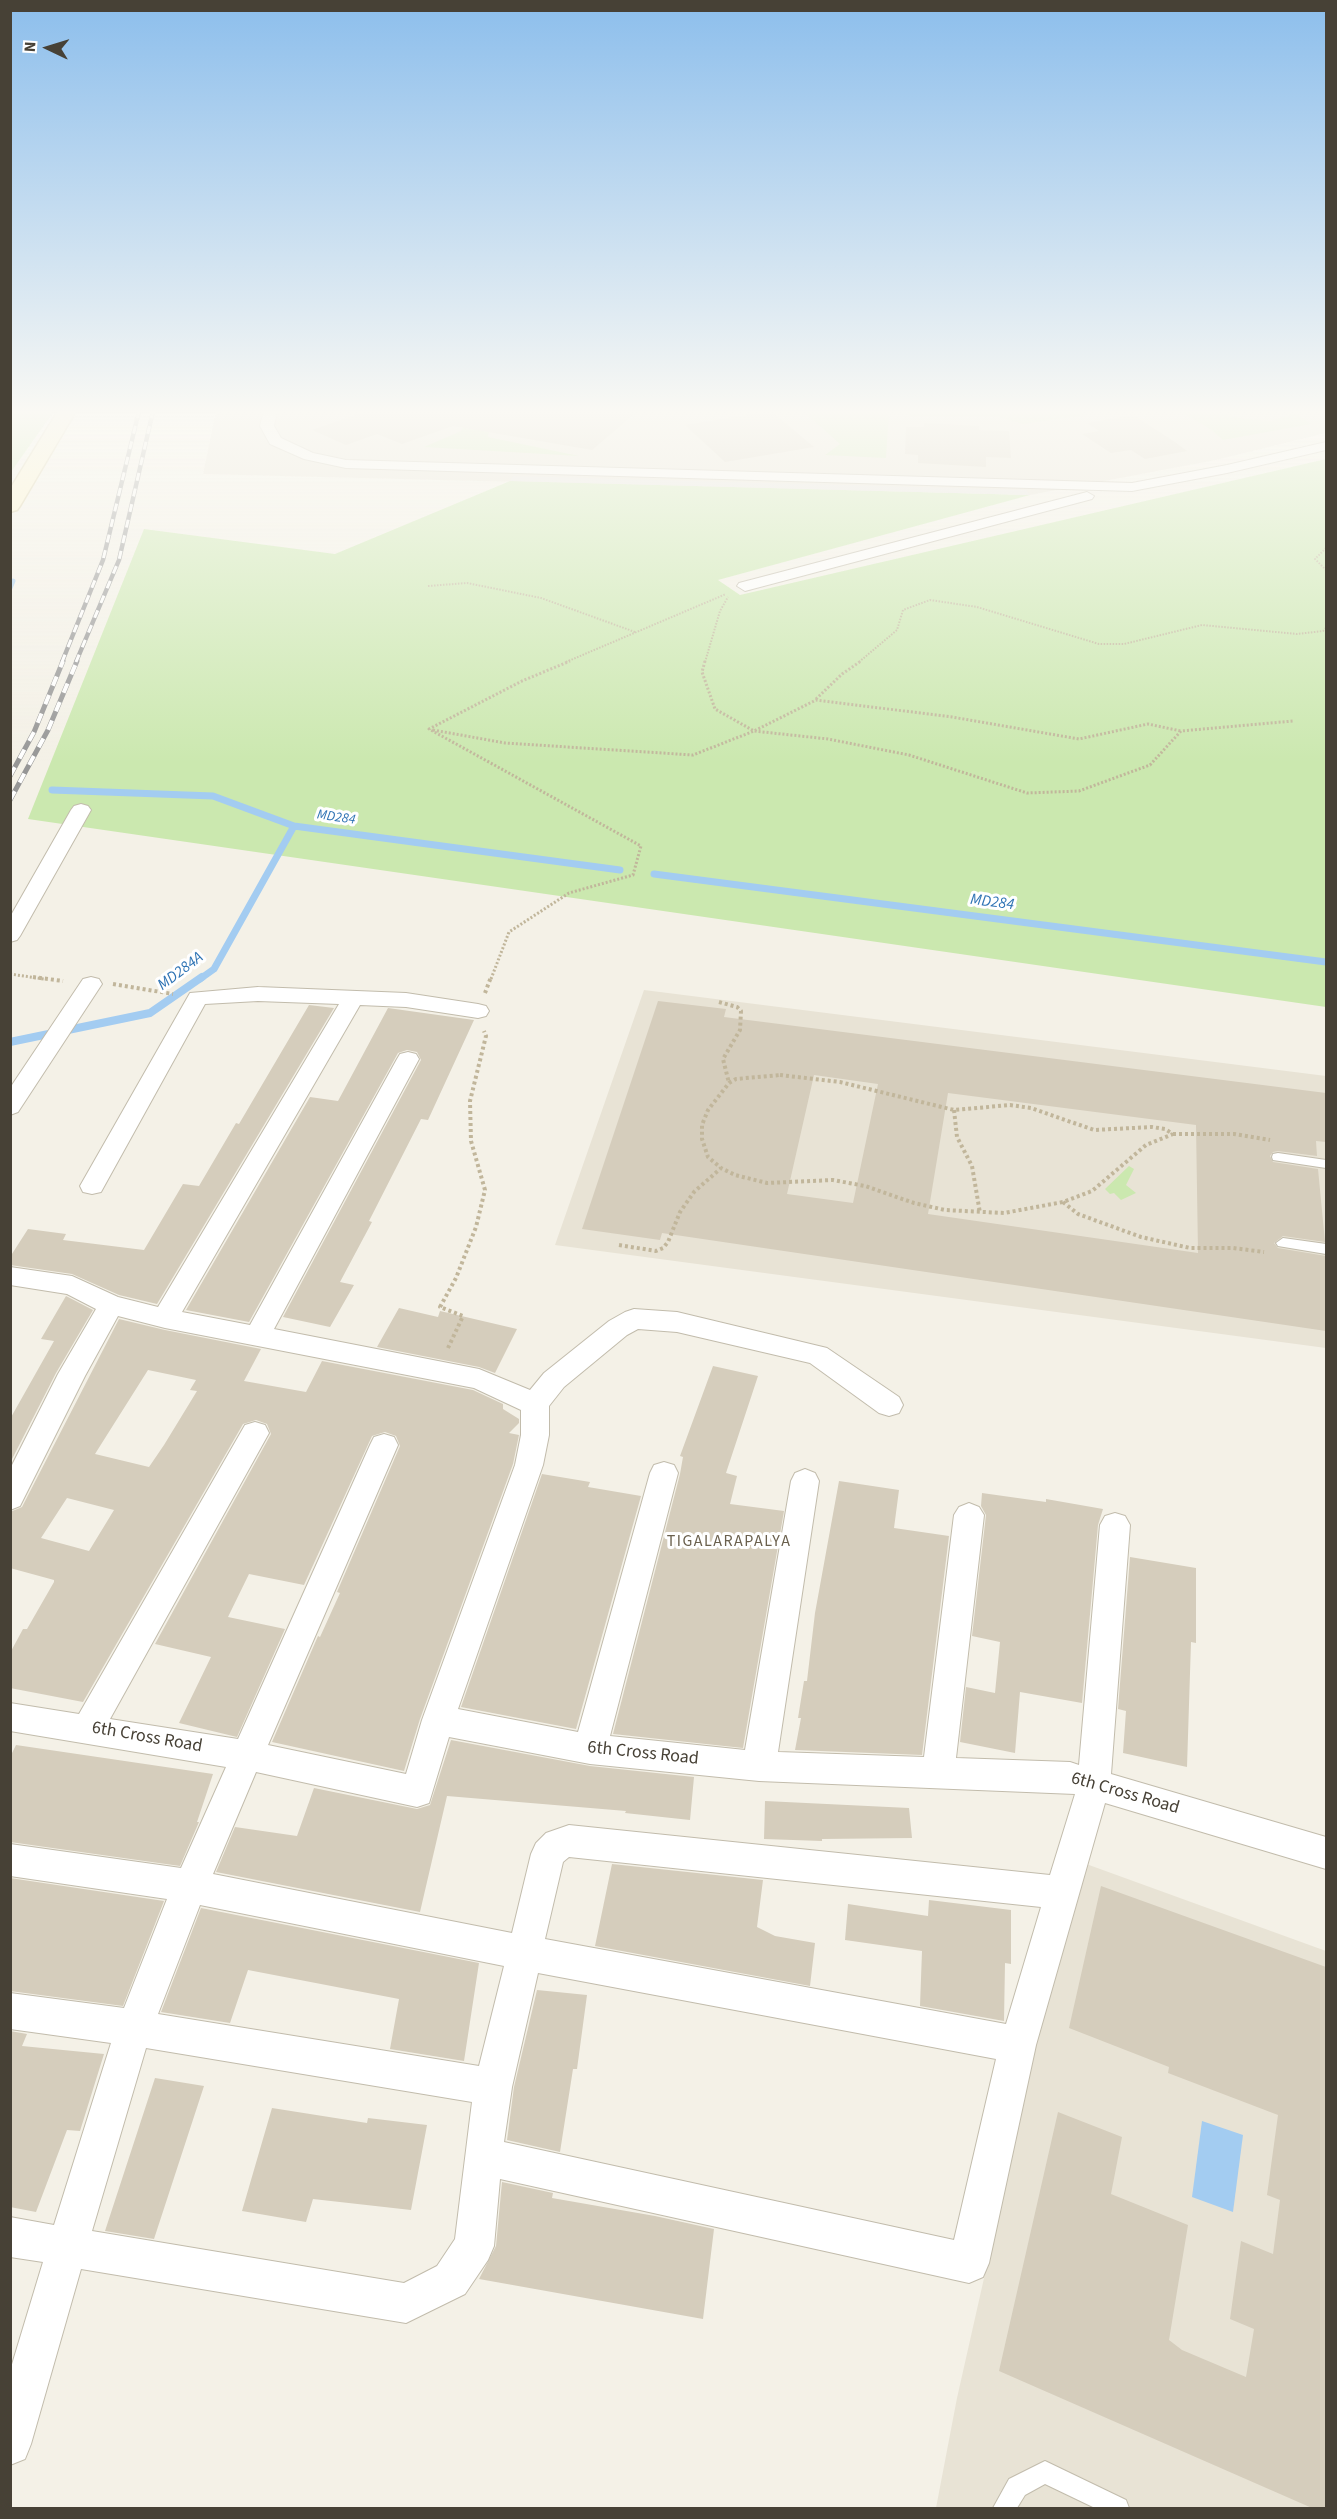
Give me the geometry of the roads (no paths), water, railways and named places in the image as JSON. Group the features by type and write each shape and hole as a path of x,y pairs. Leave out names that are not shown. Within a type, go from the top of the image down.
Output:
{"street":[{"path":"745,586 959,529"},
{"path":"10,936 81,810"},
{"path":"10,1107 91,984"},
{"path":"93,1186 198,998 258,994 406,1000 478,1011"},
{"path":"165,1318 353,998"},
{"path":"258,1335 408,1059"},
{"path":"10,1276 72,1285 111,1305 165,1318 478,1379 535,1404"},
{"path":"11,1497 72,1374 111,1305"},
{"path":"438,1720 529,1465 535,1435 535,1404 554,1380 604,1338 634,1319 705,1327 818,1355 889,1405"},
{"path":"88,1728 255,1433"},
{"path":"10,2444 134,2028 189,1886 384,1445"},
{"path":"590,1749 664,1473"},
{"path":"759,1766 805,1481"},
{"path":"938,1774 969,1515"},
{"path":"483,2156 969,2263 1018,2045 1094,1784 1114,1525"},
{"name":"6th Cross Road","path":"10,1717 246,1755 417,1792 438,1720 590,1749 759,1766 1070,1777 1326,1853"},
{"path":"10,2237 406,2303 451,2280 474,2246 493,2087 548,1854 558,1844 569,1841 1062,1893"},
{"path":"10,1860 189,1886 524,1953 1018,2045"},
{"path":"10,2011 134,2028 493,2087"}],"lane":[{"path":"1278,1158 1326,1164"},
{"path":"1283,1243 1326,1249"},
{"path":"1004,2508 1017,2487 1045,2472 1118,2508"}],"water":[{"path":"1202,2121 1243,2135 1233,2212 1192,2197"}],"waterway":[{"name":"MD284","path":"10,588 13,581"},
{"name":"MD284","path":"52,790 213,796 294,826"},
{"name":"MD284A","path":"200,979 214,969 294,826"},
{"name":"MD284","path":"294,826 620,870"},
{"name":"MD284","path":"654,874 1326,962"},
{"name":"MD284A","path":"10,1042 150,1013 202,977"}],"railway":[{"path":"62,662 103,560 111,529"},
{"path":"76,662 119,560 126,529"},
{"path":"10,776 34,732 63,661"},
{"path":"10,800 48,730 77,661"}],"district":[{"name":"TIGALARAPALYA","path":"729,1542"}]}
